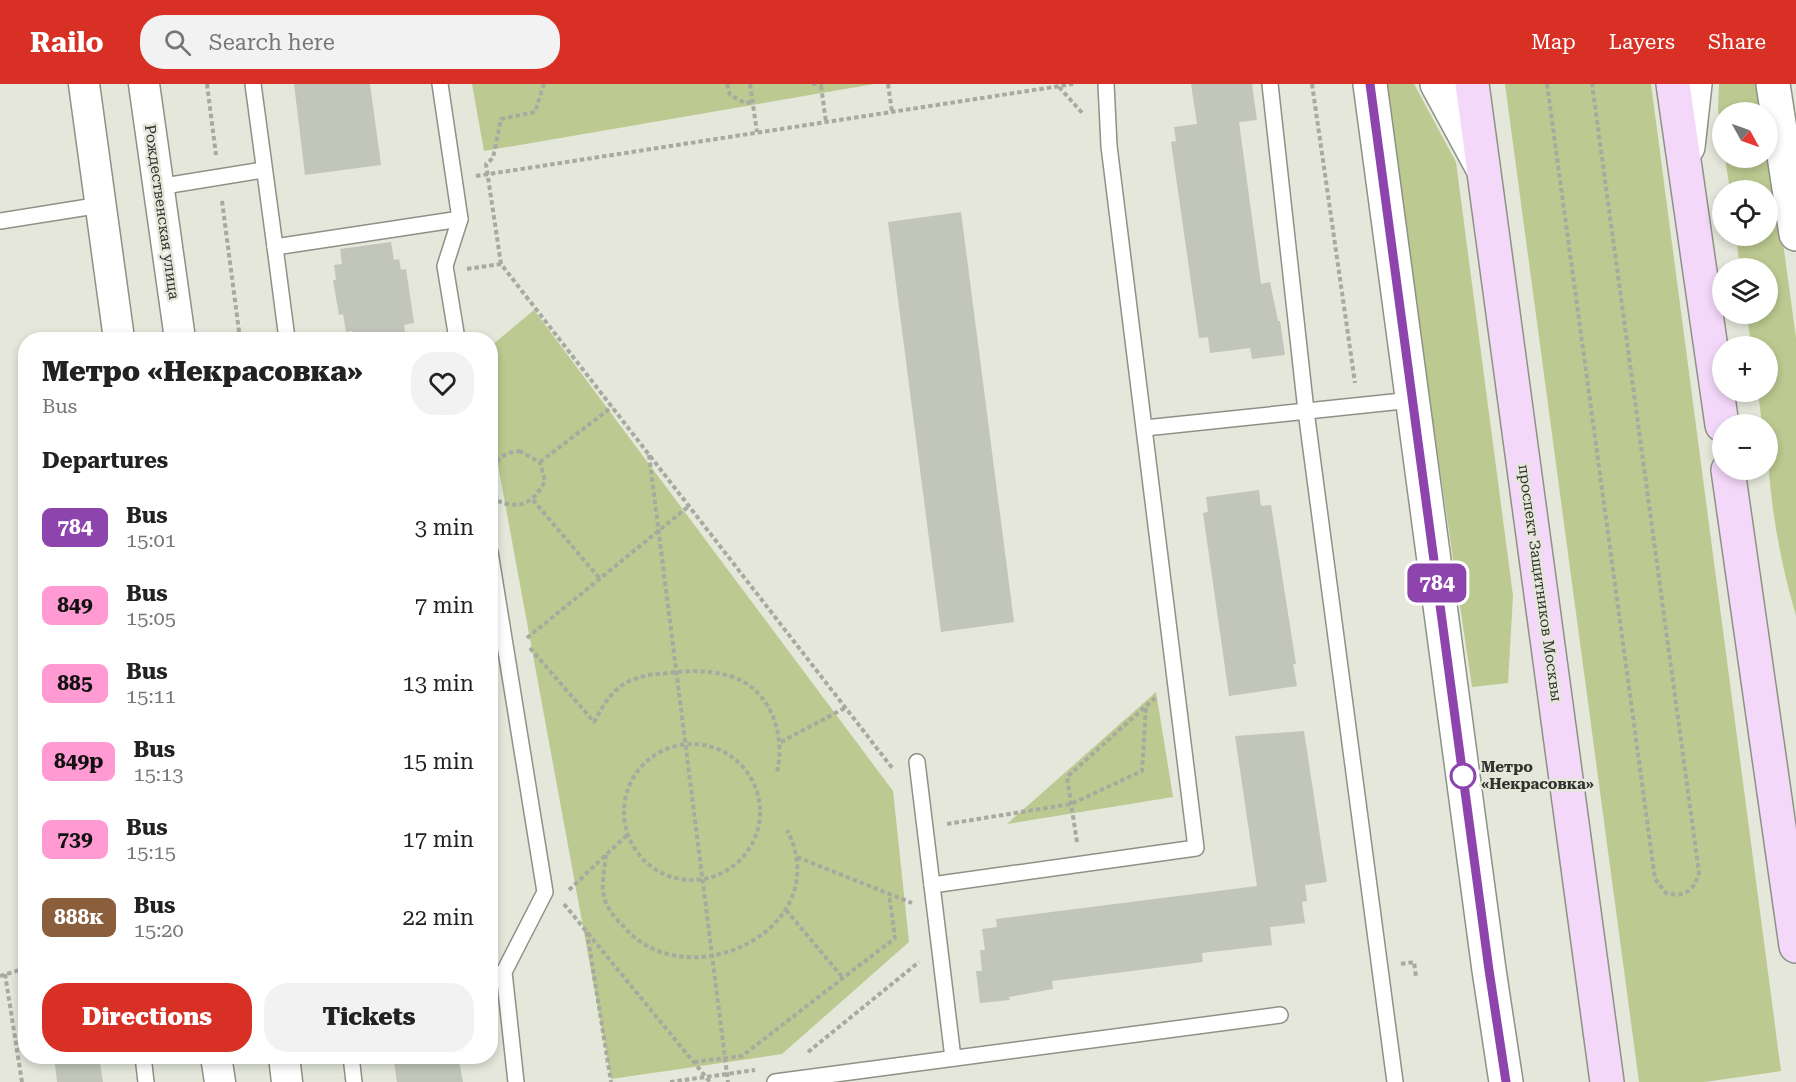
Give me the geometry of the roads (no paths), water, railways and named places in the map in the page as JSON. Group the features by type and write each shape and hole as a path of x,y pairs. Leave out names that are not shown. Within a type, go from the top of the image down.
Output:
{"main road":[{"name":"проспект Защитников Москвы","path":"1472,84 1607,1082"},
{"path":"1673,84 1720,414"},
{"path":"1729,480 1796,946"}],"street":[{"path":"84,84 118,332"},
{"name":"Рождественская улица","path":"144,84 179,332"},
{"path":"1371,84 1506,1082"},
{"path":"1437,84 1485,171"},
{"path":"1685,173 1695,84"},
{"path":"1773,84 1796,234"},
{"path":"217,1064 220,1082"}],"lane":[{"path":"253,84 286,332"},
{"path":"440,84 460,219 445,266 456,332"},
{"path":"932,885 1196,848 1109,146 1106,84"},
{"path":"1270,84 1306,411 1395,1082"},
{"path":"158,187 264,170"},
{"path":"0,221 101,205"},
{"path":"275,247 460,219"},
{"path":"1145,428 1412,400"},
{"path":"498,601 545,892 504,972 516,1082"},
{"path":"917,762 953,1058"},
{"path":"775,1082 1280,1015"},
{"path":"144,1064 146,1082"},
{"path":"352,1064 354,1082"}],"place":[{"name":"Метро «Некрасовка»","path":"1463,776"}]}
